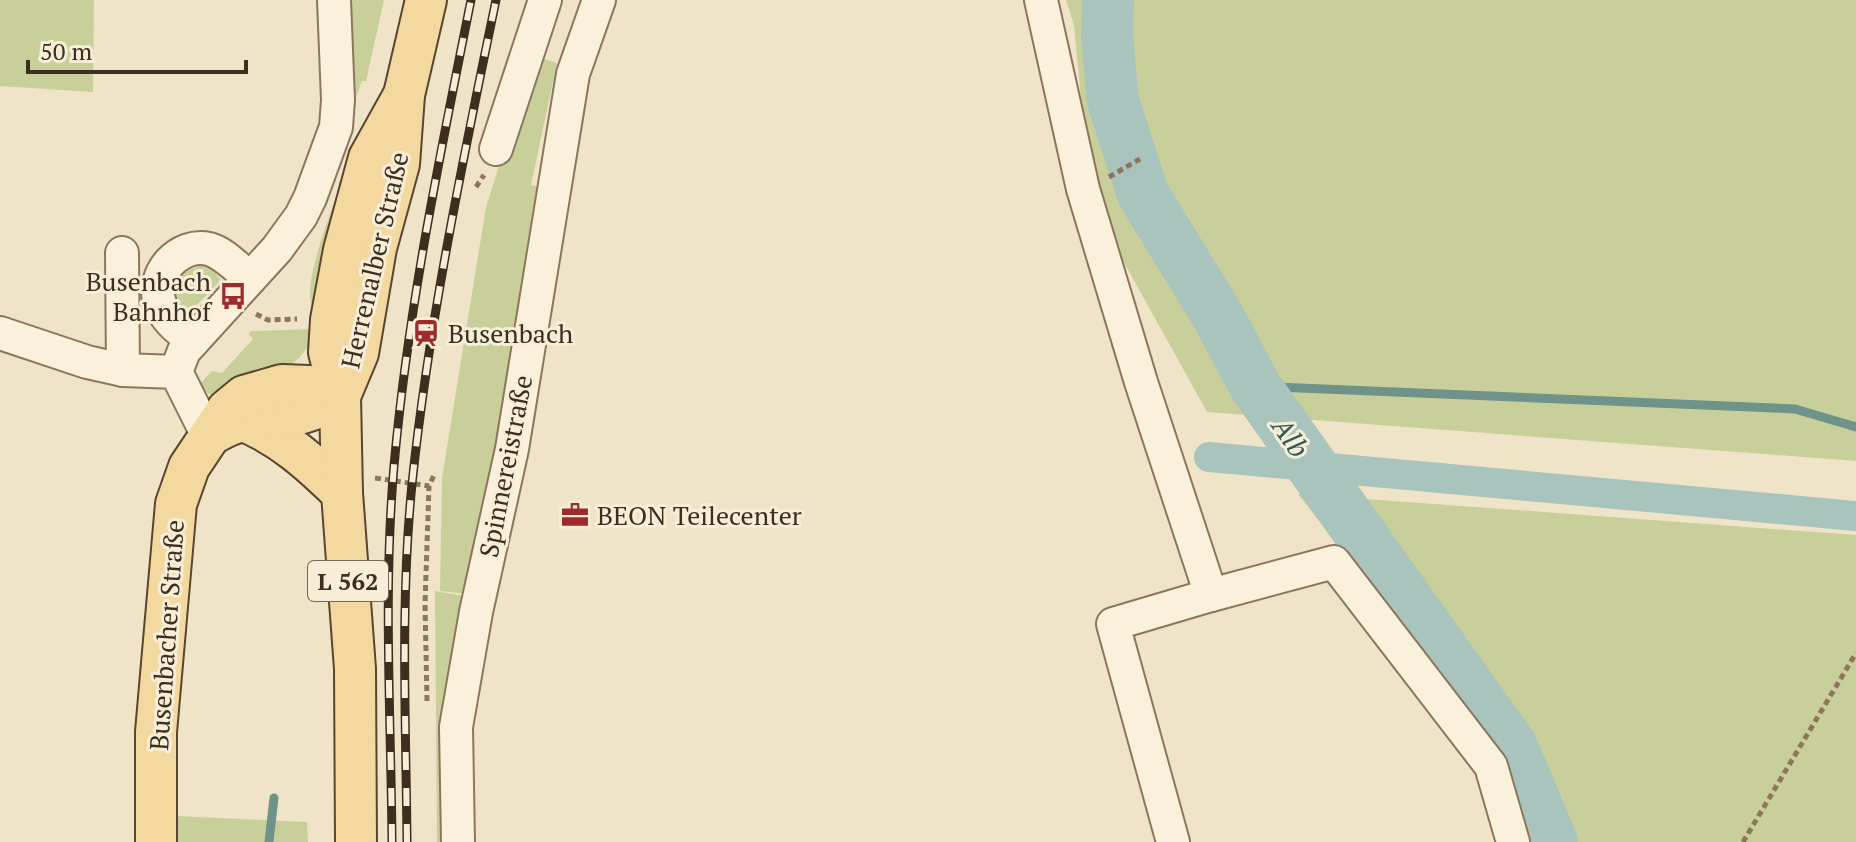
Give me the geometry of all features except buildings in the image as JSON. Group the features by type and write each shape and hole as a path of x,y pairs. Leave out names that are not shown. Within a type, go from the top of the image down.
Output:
{"main road":[{"name":"Herrenalber Straße","path":"340,396 329,352 331,320 344,250 369,158 404,95 426,0"},
{"path":"225,428 318,410 340,396"},
{"name":"L 562","path":"340,396 342,493 355,669 356,842"},
{"path":"225,428 277,438 313,464 342,493"},
{"name":"Busenbacher Straße","path":"156,842 156,732 176,504 189,467 225,428"}],"street":[{"path":"176,372 184,351 277,249 301,216 333,140 338,100 334,0"},
{"path":"496,149 545,0"},
{"name":"Spinnereistraße","path":"458,842 456,727 476,612 512,449 573,74 599,0"},
{"path":"1041,0 1083,189 1141,382 1211,595"},
{"path":"193,341 176,327 160,305 159,283 169,263 186,251 206,248 215,251 242,287"},
{"path":"122,253 123,370"},
{"path":"0,333 74,359 123,370 176,372 225,428"},
{"path":"1173,842 1113,624 1334,562 1491,766 1513,842"}],"path":[{"path":"1128,166 1140,159"},
{"path":"242,287 268,320 302,319"},
{"path":"373,465 376,479 429,486"},
{"path":"428,715 425,604 429,486 435,473"},
{"path":"1743,842 1856,653"}],"green space":[{"path":"0,0 94,0 93,92 0,86"},
{"path":"346,0 384,0 366,81 362,81 356,97 353,96 355,73"},
{"path":"1066,0 1856,0 1856,461 1207,412 1091,203 1074,25"},
{"path":"534,56 557,63 531,185 546,188 468,594 440,591 442,478 486,207"},
{"path":"356,150 320,307 312,306 312,273 333,206"},
{"path":"201,265 211,268 221,280 188,314 177,308 174,285 179,274"},
{"path":"314,329 301,356 263,380 220,395 209,394 199,385 212,371 222,373 253,339 249,334 251,331"},
{"path":"1298,494 1856,535 1856,842 1530,842 1504,758"},
{"path":"435,591 470,597 442,842 437,842"},
{"path":"177,816 307,822 308,842 177,842"}],"waterway":[{"name":"Alb","path":"1108,0 1107,36 1113,101 1143,194 1219,318 1255,386 1512,747 1552,842"},
{"path":"1255,386 1795,409 1856,427"},
{"path":"1209,457 1856,516"},
{"path":"269,842 274,798"}],"railway":[{"path":"392,842 388,607 394,466 416,290 471,0"},
{"path":"407,842 405,618 412,484 437,301 496,0"}],"place":[{"name":"Busenbach Bahnhof","path":"233,296"},
{"name":"Busenbach","path":"426,333"},
{"name":"BEON Teilecenter","path":"575,515"}]}
